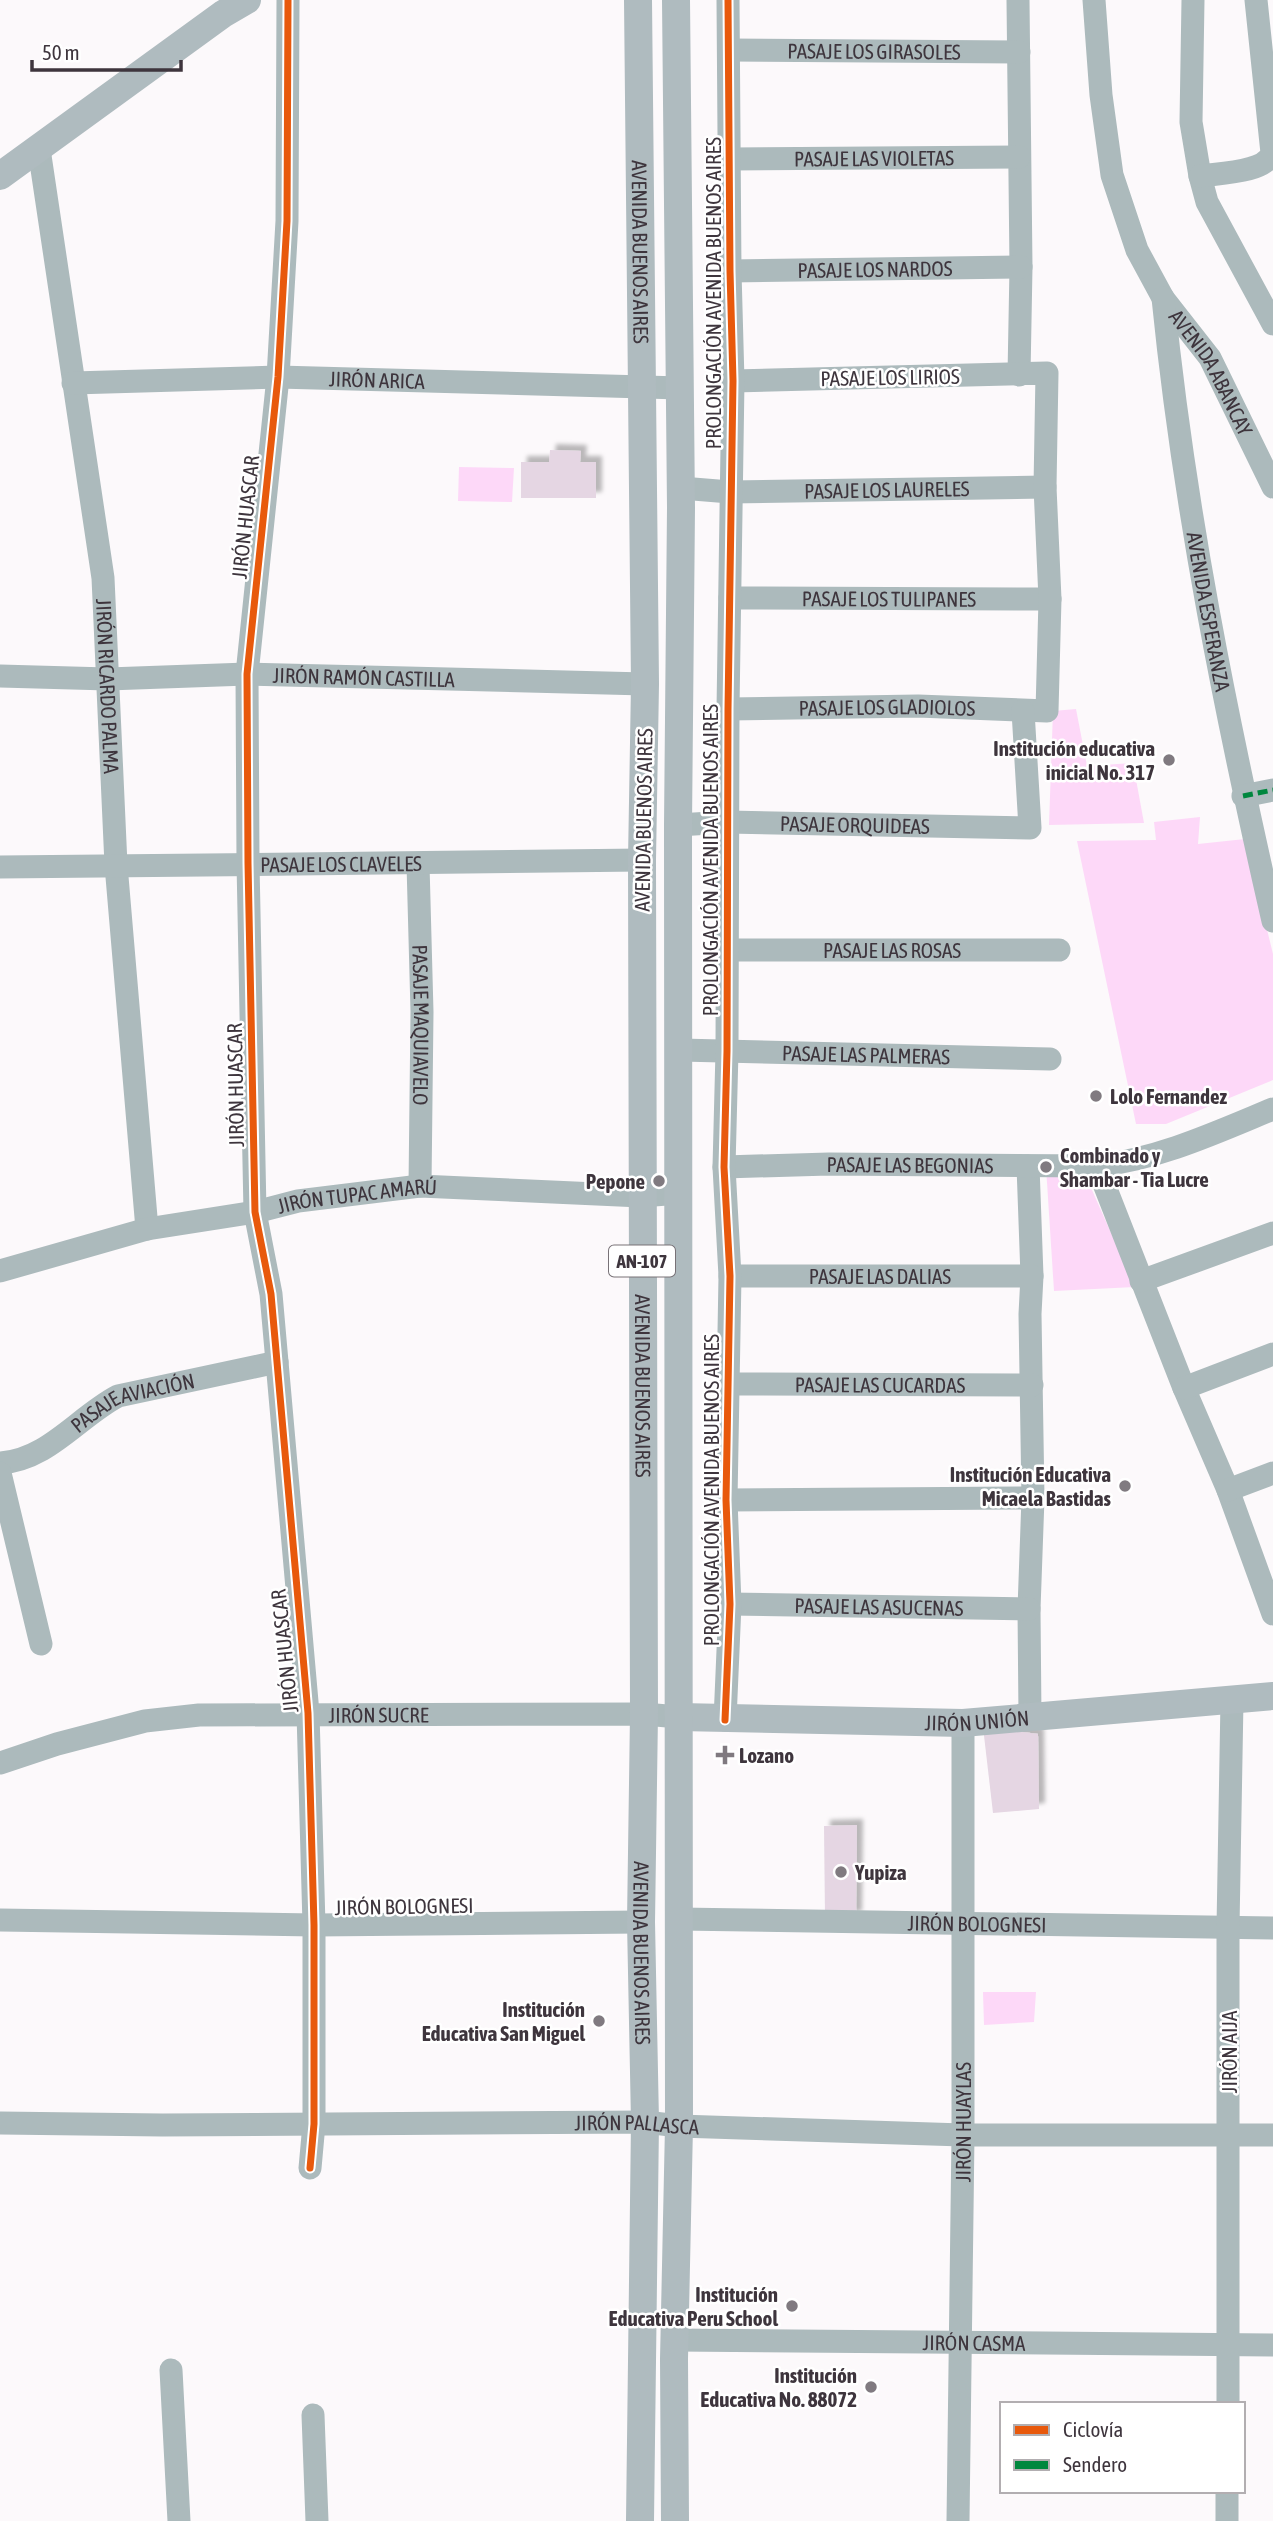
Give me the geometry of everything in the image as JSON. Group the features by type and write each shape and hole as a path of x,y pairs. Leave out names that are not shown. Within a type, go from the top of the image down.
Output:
{"main road":[{"path":"0,176 39,149 222,7 247,0"},
{"name":"AVENIDA BUENOS AIRES","path":"638,0 645,684 641,1196 641,1922 645,2122 640,2521"},
{"name":"AVENIDA BUENOS AIRES","path":"675,2521 679,1919 678,825 681,488 676,0"},
{"name":"JIRÓN UNIÓN","path":"679,1717 963,1723 1273,1696"}],"street":[{"name":"JIRÓN HUASCAR","path":"288,0 287,221 278,377 247,674 248,863 254,1212 271,1294 308,1713 314,1925 314,2124 310,2168"},
{"name":"PROLONGACIÓN AVENIDA BUENOS AIRES","path":"725,1720 730,1604 726,1500 730,1276 724,1167 733,381 728,0"},
{"path":"1018,0 1021,267 1019,374"},
{"path":"1094,0 1101,95 1112,175 1138,250 1163,298"},
{"path":"1193,0 1191,122 1200,176 1207,201 1273,324"},
{"path":"1200,176 1261,166 1272,153 1256,0"},
{"name":"PASAJE LOS GIRASOLES","path":"729,50 1019,52"},
{"name":"JIRÓN RICARDO PALMA","path":"39,149 103,578 116,865 147,1228"},
{"name":"PASAJE LAS VIOLETAS","path":"730,159 1019,158"},
{"name":"PASAJE LOS NARDOS","path":"730,271 1021,267"},
{"name":"AVENIDA ABANCAY","path":"1163,298 1210,358 1273,487"},
{"name":"AVENIDA ESPERANZA","path":"1163,298 1171,375 1211,628 1243,796 1273,921"},
{"name":"PASAJE LOS LIRIOS","path":"733,381 1047,373 1045,487"},
{"name":"JIRÓN ARICA","path":"74,383 278,377 681,388"},
{"path":"1045,487 1050,599"},
{"name":"PASAJE LOS LAURELES","path":"681,488 730,492 1045,487"},
{"name":"PASAJE LOS TULIPANES","path":"730,598 1050,599"},
{"name":"PASAJE LOS GLADIOLOS","path":"728,709 918,706 1047,711 1050,599"},
{"name":"JIRÓN RAMÓN CASTILLA","path":"0,676 108,679 247,674 645,684"},
{"name":"PASAJE ORQUIDEAS","path":"678,825 727,822 1030,828 1023,710"},
{"path":"1243,796 1273,790"},
{"name":"PASAJE LOS CLAVELES","path":"0,867 248,863 418,864 642,859"},
{"name":"PASAJE MAQUIAVELO","path":"418,864 422,1012 420,1186"},
{"name":"PASAJE LAS ROSAS","path":"726,950 1059,950"},
{"name":"PASAJE LAS PALMERAS","path":"680,1050 1051,1059"},
{"name":"PASAJE LAS BEGONIAS","path":"724,1167 829,1164 1097,1166 1129,1163 1184,1146 1273,1110"},
{"path":"1028,1166 1032,1276 1030,1314 1033,1498 1029,1609 1030,1717"},
{"path":"1097,1166 1271,1600"},
{"name":"JIRÓN TUPAC AMARÚ","path":"0,1271 147,1228 254,1212 298,1201 420,1186 641,1196 680,1193"},
{"path":"1141,1281 1273,1233"},
{"name":"PASAJE LAS DALIAS","path":"730,1276 1032,1276"},
{"path":"1184,1388 1273,1354"},
{"name":"PASAJE AVIACIÓN","path":"0,1463 19,1462 46,1448 118,1396 277,1362"},
{"name":"PASAJE LAS CUCARDAS","path":"728,1384 1032,1385"},
{"path":"1227,1490 1273,1473"},
{"path":"0,1474 41,1644"},
{"path":"726,1500 1033,1498"},
{"name":"PASAJE LAS ASUCENAS","path":"730,1604 1029,1609"},
{"name":"JIRÓN AIJA","path":"1227,2402 1228,1927 1232,1700"},
{"name":"JIRÓN SUCRE","path":"0,1763 57,1744 145,1721 199,1715 643,1714 679,1717"},
{"name":"JIRÓN HUAYLAS","path":"958,2521 963,2135 963,1723"},
{"name":"JIRÓN BOLOGNESI","path":"679,1919 1273,1928"},
{"name":"JIRÓN BOLOGNESI","path":"0,1920 314,1925 641,1922"},
{"name":"JIRÓN PALLASCA","path":"0,2123 162,2125 645,2122 678,2126 963,2135 1273,2135"},
{"name":"JIRÓN CASMA","path":"675,2340 1273,2345"},
{"path":"171,2370 179,2521"},
{"path":"313,2415 317,2521"},
{"path":"1227,2493 1227,2521"}],"shaded area":[{"path":"459,467 514,468 512,502 458,501"},
{"path":"1076,709 1087,766 1133,763 1144,823 1049,825 1053,711"},
{"path":"1200,817 1198,844 1245,839 1273,954 1273,1080 1166,1124 1136,1124 1077,841 1156,840 1154,822"},
{"path":"1046,1167 1084,1172 1135,1287 1054,1291"},
{"path":"983,1992 1036,1992 1034,2022 984,2025"}],"building":[{"path":"550,450 581,451 580,462 596,462 596,498 521,498 521,462 549,462"},
{"path":"983,1727 1038,1734 1039,1809 993,1813"},
{"name":"Yupiza","path":"857,1825 856,1917 825,1918 824,1826"}],"marked path":[{"path":"1243,796 1273,790"}],"cycle path":[{"path":"288,0 287,221 278,377 247,674 248,863 255,1212 271,1294 308,1713 314,1925 314,2124 310,2168"},
{"path":"725,1720 730,1604 726,1500 730,1276 724,1167 733,381 728,0"}],"place":[{"name":"Institución educativa inicial No. 317","path":"1169,760"},
{"name":"Lolo Fernandez","path":"1096,1096"},
{"name":"Combinado y Shambar - Tia Lucre","path":"1046,1167"},
{"name":"Pepone","path":"659,1181"},
{"name":"Institución Educativa Micaela Bastidas","path":"1125,1486"},
{"name":"Lozano","path":"725,1755"},
{"name":"Yupiza","path":"841,1872"},
{"name":"Institución Educativa San Miguel","path":"599,2021"},
{"name":"Institución Educativa Peru School","path":"792,2306"},
{"name":"Institución Educativa No. 88072","path":"871,2387"}]}
